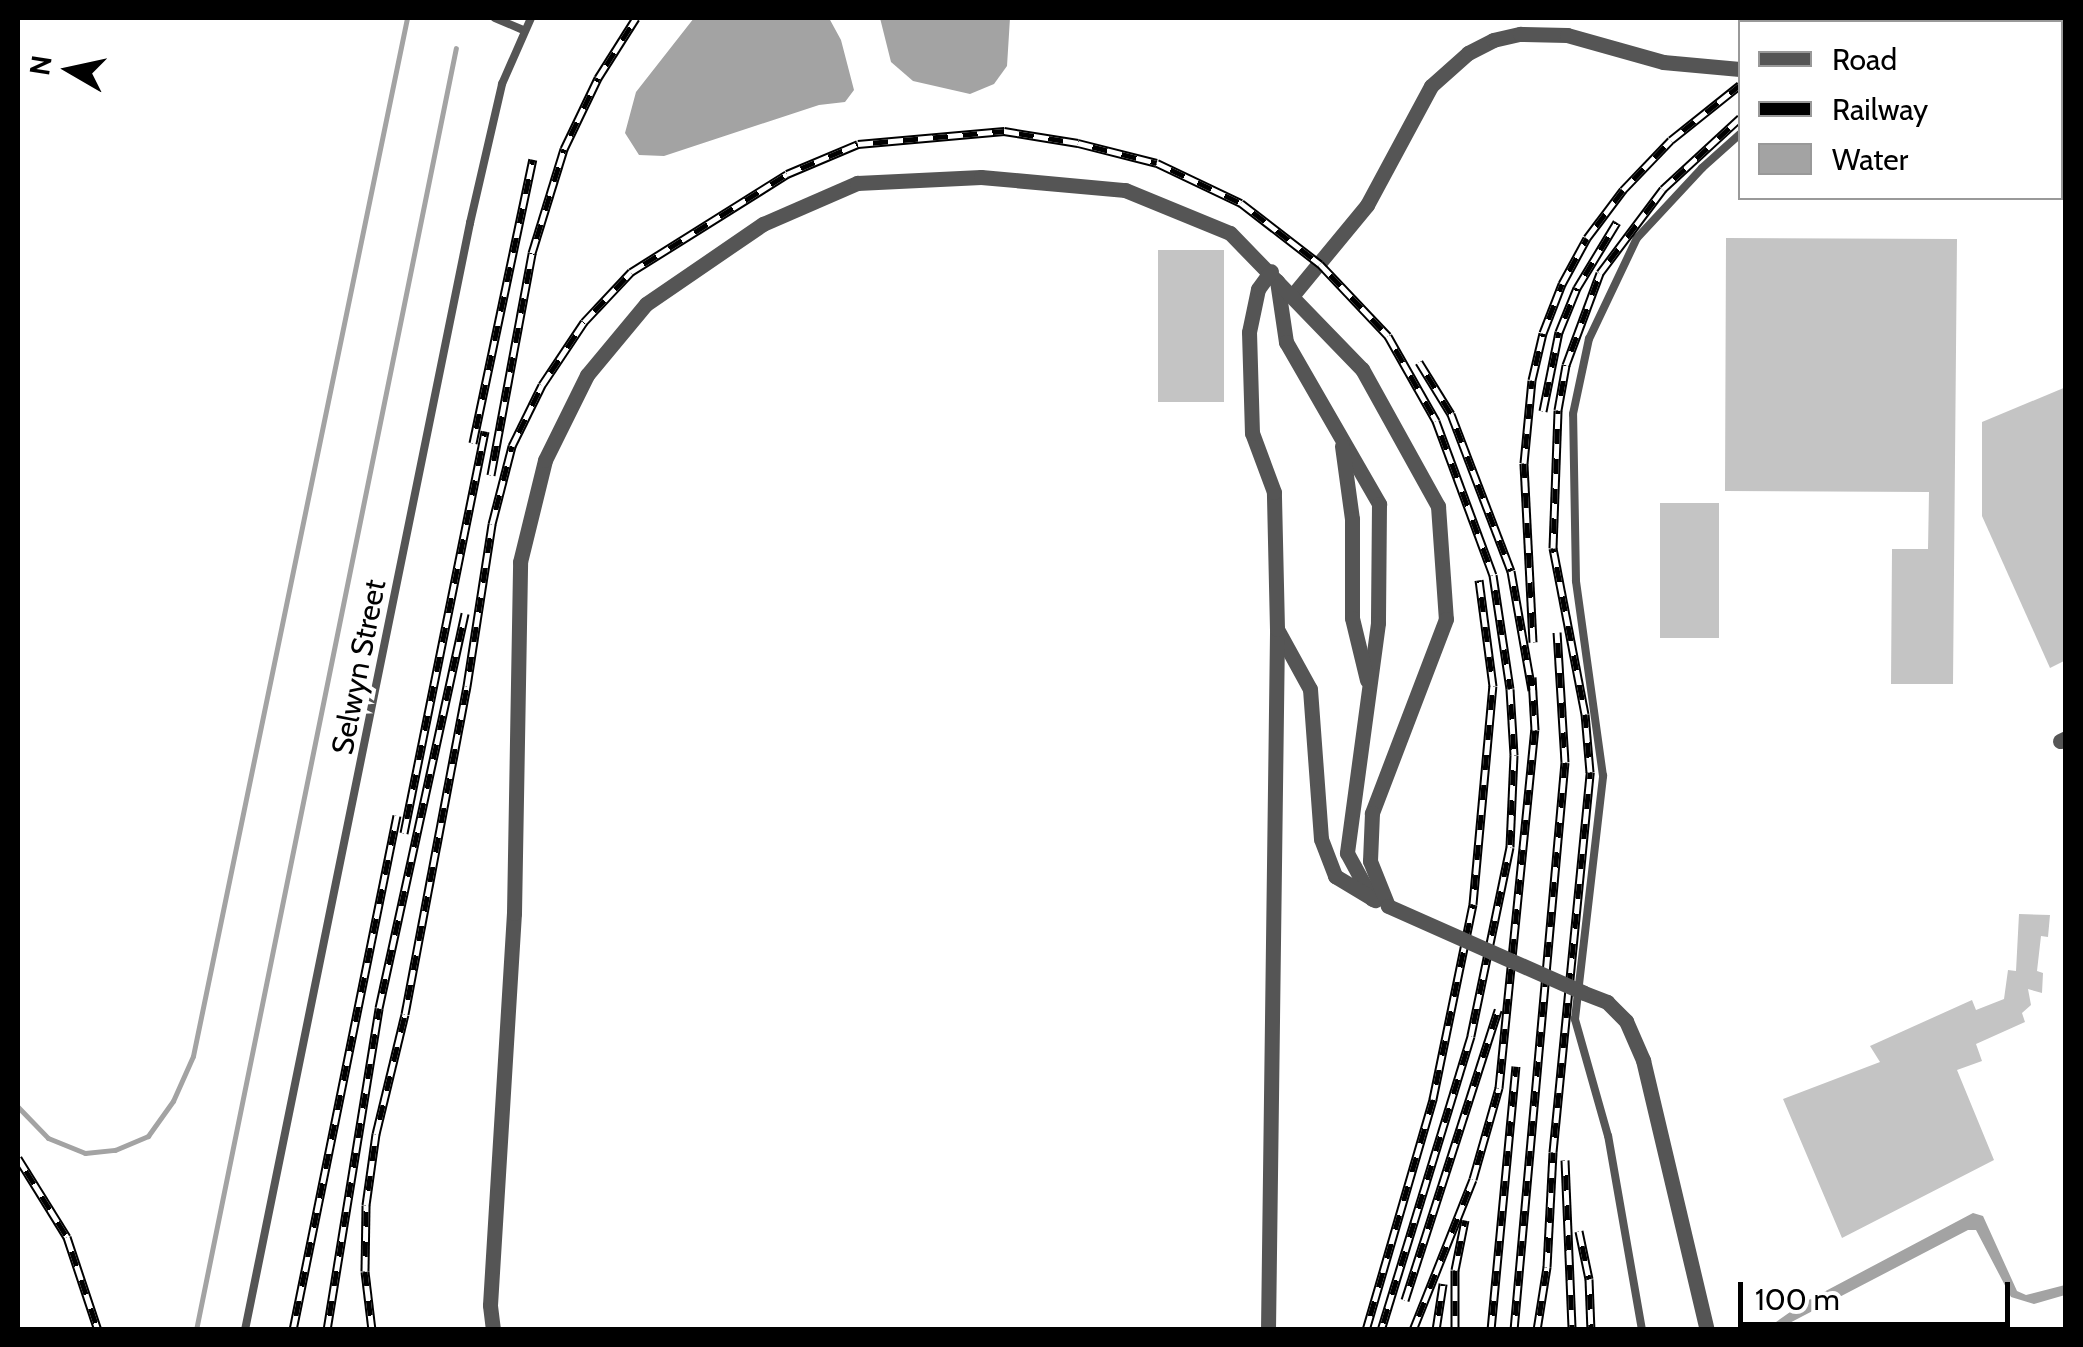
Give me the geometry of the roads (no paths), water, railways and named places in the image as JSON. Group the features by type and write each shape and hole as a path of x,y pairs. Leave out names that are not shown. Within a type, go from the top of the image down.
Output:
{"street":[{"path":"1292,296 1368,204 1431,86 1481,46 1543,32 1663,62 1738,69"},
{"path":"492,1330 490,1305 514,913 520,562 545,460 588,375 646,304 763,224 858,183 981,177 1125,190 1230,233 1362,369 1438,506 1446,619 1372,813 1370,861 1388,906"},
{"path":"1274,276 1286,342 1379,504 1378,623 1347,853 1372,899"},
{"path":"1268,1330 1277,629 1274,492 1252,433 1248,332 1258,289 1274,276"},
{"path":"1342,439 1352,519 1352,618 1369,689"},
{"path":"1277,629 1310,689 1320,839 1334,876 1372,899 1607,1002 1626,1021 1643,1060 1707,1330"}],"lane":[{"path":"495,18 523,30"},
{"name":"Selwyn Street","path":"245,1330 470,222 502,84 531,18"},
{"path":"1642,1330 1608,1136 1575,1019 1603,776 1576,581 1573,414 1589,339 1638,238 1702,168 1738,136"}],"water":[{"path":"694,18 829,18 841,40 854,90 845,102 819,105 664,156 639,155 625,133 636,92"},
{"path":"880,18 1010,18 1007,66 994,84 970,94 913,81 891,62"},
{"path":"1973,1213 1983,1216 2017,1291 2026,1295 2065,1285 2065,1295 2034,1304 2011,1297 1976,1230 1968,1230 1778,1329 1766,1329 1803,1303"}],"waterway":[{"path":"18,1107 48,1138 85,1153 115,1150 148,1136 173,1101 193,1056 407,18"},
{"path":"196,1330 456,48"}],"railway":[{"path":"491,475 532,253 564,149 598,78 636,18"},
{"path":"1889,20 1899,18"},
{"path":"1968,20 1986,18"},
{"path":"1533,642 1524,463 1532,380 1543,333 1562,284 1587,238 1623,190 1671,140 1738,87"},
{"path":"1537,1330 1547,1267 1553,1152 1590,772 1585,714 1553,548 1558,410 1566,365 1600,273 1663,189 1738,120"},
{"path":"372,1330 365,1271 366,1205 376,1134 405,1014 467,686 492,524 512,446 542,385 584,322 631,272 787,174 858,144 1004,131 1078,143 1157,163 1241,203 1320,264 1388,336 1436,421 1493,575 1510,689 1514,755 1510,847 1471,1036 1381,1330"},
{"path":"473,443 533,159"},
{"path":"1543,411 1559,332 1577,288 1617,222"},
{"path":"1419,362 1451,414 1511,571 1532,690"},
{"path":"404,833 485,431"},
{"path":"1366,1330 1433,1099 1473,904 1493,686 1479,580"},
{"path":"327,1330 379,1008 465,613"},
{"path":"1514,1330 1565,762 1557,632"},
{"path":"1413,1330 1473,1179 1499,1088 1535,730 1532,677"},
{"path":"293,1330 397,815"},
{"path":"1405,1300 1498,1010"},
{"path":"1491,1330 1516,1066"},
{"path":"18,1158 67,1237 98,1330"},
{"path":"1565,1160 1572,1330"},
{"path":"1455,1330 1455,1270 1465,1220"},
{"path":"1579,1231 1589,1279 1591,1330"},
{"path":"1436,1330 1443,1284"}]}
